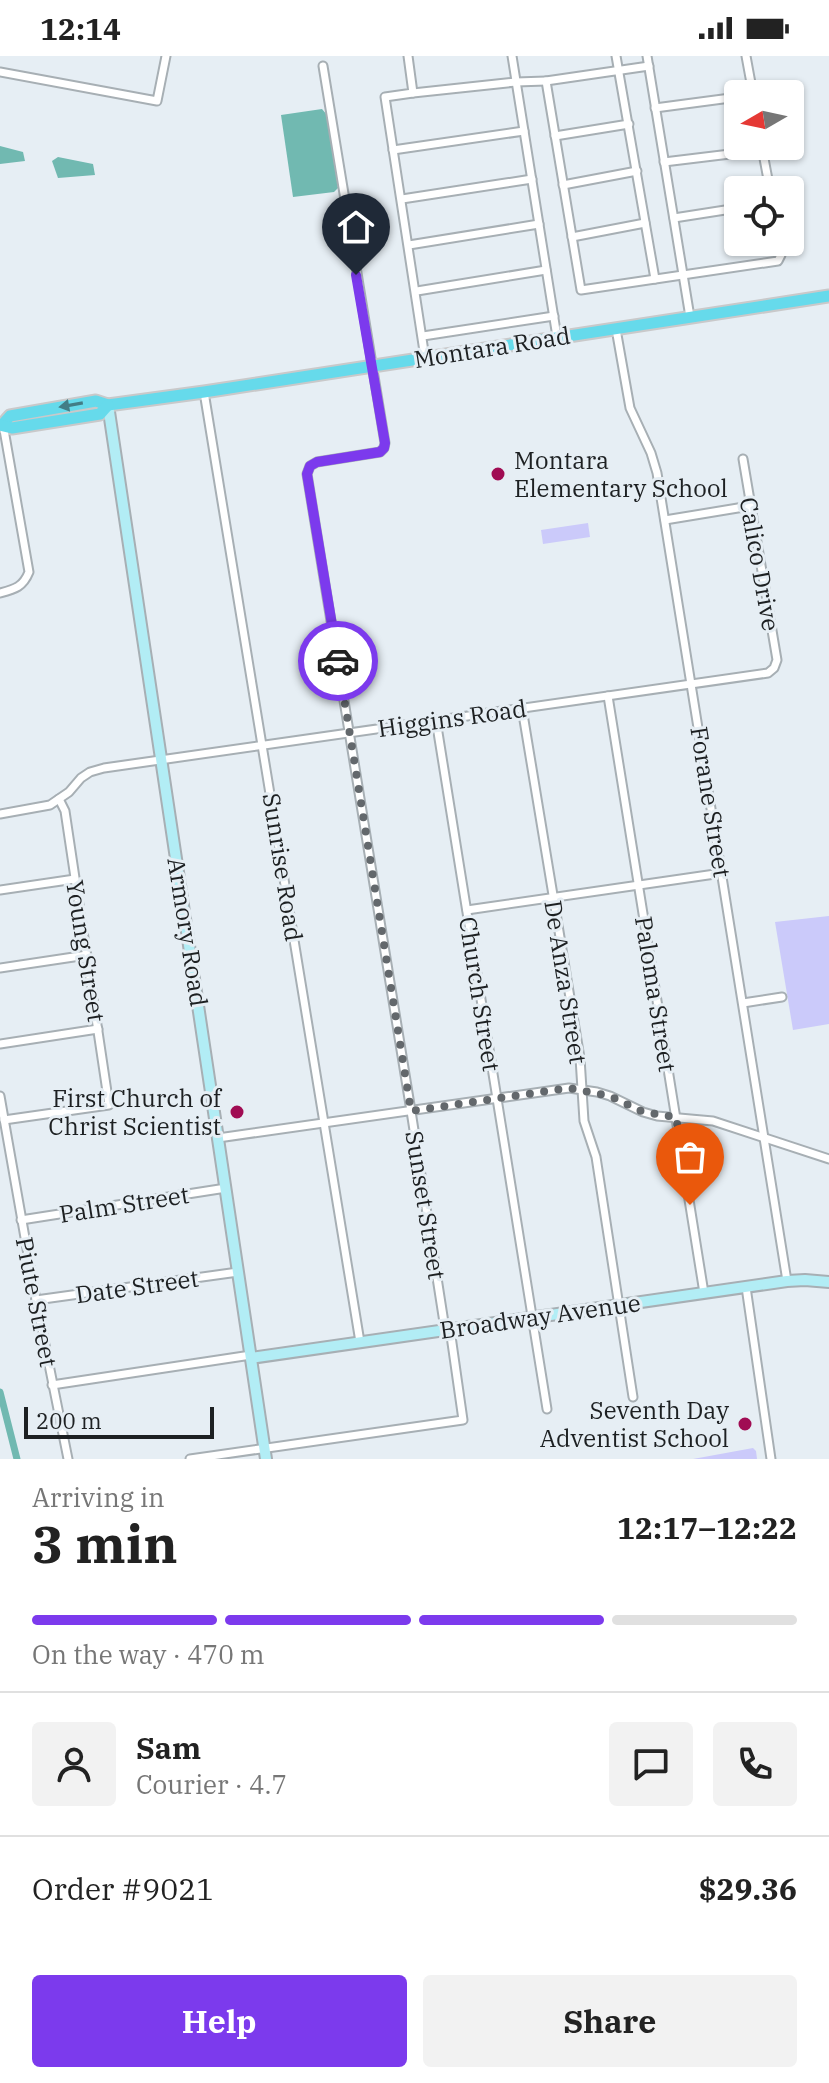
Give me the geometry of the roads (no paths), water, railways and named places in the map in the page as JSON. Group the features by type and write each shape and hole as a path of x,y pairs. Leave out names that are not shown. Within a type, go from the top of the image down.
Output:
{"main road":[{"name":"Montara Road","path":"2,424 10,416 96,401 108,405 204,392 829,296"},
{"name":"Armory Road","path":"108,405 266,1454"},
{"name":"Broadway Avenue","path":"251,1356 787,1281 829,1282"}],"street":[{"path":"0,72 157,101 166,56"},
{"path":"408,56 413,93"},
{"path":"512,56 557,337"},
{"path":"616,56 655,279"},
{"path":"647,56 690,317"},
{"path":"746,56 750,80"},
{"path":"323,66 372,366"},
{"path":"425,358 385,97 546,81 649,66"},
{"path":"546,81 581,290 778,261 780,256"},
{"path":"655,108 724,99"},
{"path":"555,136 629,124"},
{"path":"393,150 524,131"},
{"path":"664,162 724,153"},
{"path":"563,185 637,171"},
{"path":"402,199 532,179"},
{"path":"674,218 724,210"},
{"path":"572,237 645,223"},
{"path":"409,245 539,224"},
{"path":"417,291 546,270"},
{"path":"423,336 554,316"},
{"name":"Forane Street","path":"616,329 630,408 657,473 787,1281"},
{"name":"Sunset Street","path":"266,1454 463,1420 307,474 310,466 317,462 380,452 384,448 372,366"},
{"name":"Sunrise Road","path":"204,392 360,1342"},
{"path":"0,593 25,582 29,572 2,424"},
{"name":"Calico Drive","path":"743,459 777,660 774,668"},
{"path":"665,520 750,506"},
{"name":"Higgins Road","path":"0,814 42,807 59,799 90,772 104,768 768,673 774,668"},
{"name":"Paloma Street","path":"608,696 704,1293"},
{"name":"De Anza Street","path":"522,708 580,1058 584,1121 596,1157 633,1397"},
{"name":"Church Street","path":"436,720 547,1409"},
{"name":"Young Street","path":"4,1120 109,1105 65,811 59,799"},
{"path":"467,910 722,873"},
{"path":"0,890 75,879"},
{"path":"0,968 87,955"},
{"path":"743,1003 782,997"},
{"path":"0,1044 98,1029"},
{"path":"218,1138 556,1089 610,1096 643,1112 713,1121 829,1159"},
{"name":"Piute Street","path":"0,1096 68,1459"},
{"name":"Palm Street","path":"21,1220 226,1188"},
{"name":"Date Street","path":"36,1300 238,1272"},
{"path":"746,1287 771,1459"},
{"name":"Broadway Avenue","path":"52,1385 251,1356"},
{"path":"190,1459 266,1454"}],"waterway":[{"path":"0,1392 17,1459"}],"place":[{"name":"Montara Elementary School","path":"498,474"},
{"name":"First Church of Christ Scientist","path":"237,1112"},
{"name":"Seventh Day Adventist School","path":"745,1424"}]}
